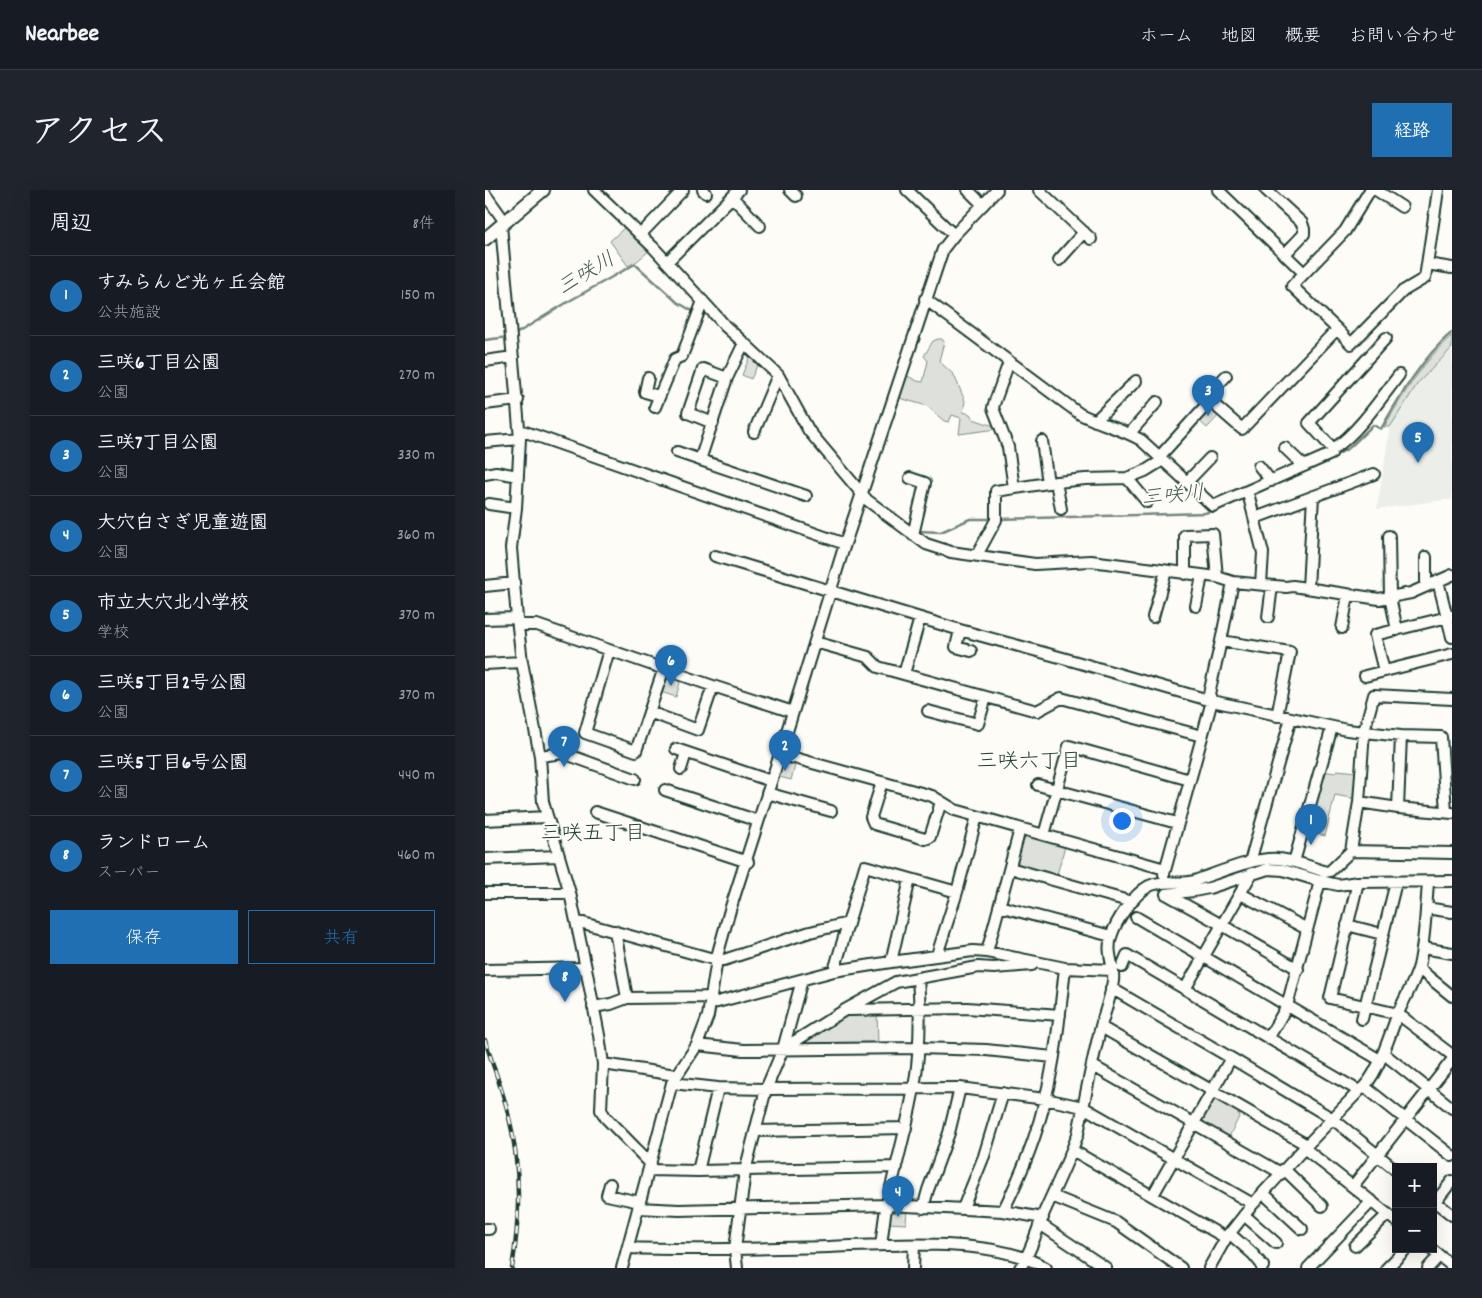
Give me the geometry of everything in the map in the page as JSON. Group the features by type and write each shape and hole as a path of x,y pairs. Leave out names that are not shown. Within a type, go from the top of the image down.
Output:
{"main road":[{"path":"485,239 543,190"}],"street":[{"path":"594,190 667,262 725,326 778,375 809,431 861,494 926,544 951,552 1035,564 1091,561 1217,577 1233,582 1293,586 1379,599 1411,593 1452,574"},
{"path":"640,235 683,190"},
{"path":"907,190 954,235"},
{"path":"968,190 983,205"},
{"path":"622,1268 674,1079 697,1045 709,1016 717,960 730,910 747,862 758,821 845,544 925,299 943,249 997,190"},
{"path":"1039,190 1087,235 1059,260"},
{"path":"1218,190 1304,273"},
{"path":"1266,190 1302,223 1304,229 1304,234 1285,254"},
{"path":"1370,190 1345,231 1292,286 1351,344 1403,291 1425,278 1438,190"},
{"path":"1376,190 1402,207"},
{"path":"485,194 503,224 520,435 516,508 511,548 522,662 540,756 541,794 570,893 593,1007 603,1064 601,1110 650,1167 698,1171 897,1168"},
{"path":"667,262 735,194 760,226"},
{"path":"1427,264 1452,268"},
{"path":"925,299 1080,414 1095,422 1130,433 1141,440 1213,506 1247,494 1271,480 1331,454 1333,449 1365,418 1399,374"},
{"path":"655,407 675,360 682,356 703,301"},
{"path":"1225,376 1209,394 1210,401 1242,430 1337,329"},
{"path":"1333,449 1309,423 1386,338"},
{"path":"700,460 727,378 744,342"},
{"path":"485,361 513,357"},
{"path":"1009,362 993,408 1008,447 1014,488"},
{"path":"713,423 688,412 703,369 727,378"},
{"path":"754,432 778,375"},
{"path":"648,378 645,392 659,396"},
{"path":"1095,422 1136,381"},
{"path":"485,404 517,400"},
{"path":"977,555 995,520 996,491 1052,482 1127,478 1145,471 1161,458 1210,401"},
{"path":"1130,433 1157,402"},
{"path":"485,442 520,435 845,544"},
{"path":"1042,441 1061,509"},
{"path":"1285,448 1304,466"},
{"path":"677,452 807,496"},
{"path":"1187,482 1210,458"},
{"path":"1259,466 1271,480"},
{"path":"485,474 496,472 518,476"},
{"path":"1255,518 1374,474"},
{"path":"910,478 925,483 913,535"},
{"path":"1127,478 1147,502"},
{"path":"1232,486 1247,494 1255,518 1263,553 1261,584"},
{"path":"1308,588 1313,496"},
{"path":"489,504 516,508"},
{"path":"1185,574 1185,535 1213,534 1217,577"},
{"path":"1389,536 1390,597 1397,630"},
{"path":"715,556 960,630 1212,701 1331,727 1401,736 1441,737 1449,812 1397,808 1359,802"},
{"path":"1425,557 1426,586"},
{"path":"1153,617 1166,571"},
{"path":"1196,606 1202,576"},
{"path":"1438,581 1449,617 1452,636"},
{"path":"1161,883 1212,701 1209,694 1233,582"},
{"path":"485,586 514,583"},
{"path":"1268,617 1272,586"},
{"path":"1342,628 1348,595"},
{"path":"1384,672 1375,635 1449,617"},
{"path":"904,674 920,618"},
{"path":"485,619 537,624 793,712"},
{"path":"960,630 955,647 971,651"},
{"path":"1221,641 1290,652 1277,716"},
{"path":"815,642 868,657 878,667 1037,711 1061,698 1202,736"},
{"path":"609,650 585,734 636,751 663,668"},
{"path":"1365,676 1452,654"},
{"path":"485,664 522,662"},
{"path":"649,712 698,730 713,686"},
{"path":"1298,969 1166,894 1209,888 1268,859 1279,858 1326,872 1330,871 1351,851 1359,802 1364,731 1373,695 1452,698"},
{"path":"928,711 978,724 986,697"},
{"path":"1185,989 1241,894 1251,868 1291,718"},
{"path":"1295,862 1331,727"},
{"path":"1397,808 1401,736"},
{"path":"1044,835 1069,746 1190,780"},
{"path":"681,770 681,751 771,781"},
{"path":"540,756 563,753 635,779"},
{"path":"780,754 932,796 955,810 1165,868"},
{"path":"882,782 871,817 874,824 925,839 930,837 941,802"},
{"path":"1038,785 1177,824"},
{"path":"665,790 758,821"},
{"path":"767,793 831,811"},
{"path":"595,812 747,862"},
{"path":"937,955 957,892 977,816"},
{"path":"485,820 547,817"},
{"path":"986,968 999,906 1020,828"},
{"path":"1351,851 1452,853"},
{"path":"485,859 558,856"},
{"path":"835,971 865,866 957,892"},
{"path":"1010,868 1132,902"},
{"path":"1117,968 1109,957 1109,947 1114,927 1139,894 1148,886 1157,883 1194,882 1251,868 1275,869 1338,885 1358,882 1452,881"},
{"path":"891,962 910,879"},
{"path":"1269,1037 1287,1006 1320,881"},
{"path":"1358,882 1330,998 1398,1014 1452,1055"},
{"path":"1362,1019 1396,882"},
{"path":"1209,1268 1228,1235 1244,1215 1305,1146 1362,1089 1382,1056 1398,1014 1419,969 1423,948 1428,882"},
{"path":"485,894 570,893"},
{"path":"1241,894 1307,929"},
{"path":"999,906 1111,936"},
{"path":"1426,908 1452,912"},
{"path":"1136,917 1287,1006 1382,1056 1452,1108"},
{"path":"576,921 717,960 724,960 810,932 848,923"},
{"path":"1347,925 1382,934"},
{"path":"615,931 627,998"},
{"path":"1423,948 1452,953"},
{"path":"593,1007 611,1004 627,998 711,1001 835,971 973,951 988,952 1065,968 1117,968"},
{"path":"1020,1268 1027,1258 1051,1196 1072,1150 1111,988 1117,968 1127,955 1362,1089 1405,1119 1452,1156"},
{"path":"783,1049 845,1010 896,982 978,968 1045,964"},
{"path":"485,970 586,968"},
{"path":"1003,1211 1019,1180 1034,1139 1045,1099 1060,1015 1065,968"},
{"path":"1419,969 1452,996"},
{"path":"881,1245 887,1205 914,1088 921,1008 918,978"},
{"path":"737,1268 735,1249 745,1171 766,1089 783,1049 802,980"},
{"path":"1111,988 1333,1119 1392,1167"},
{"path":"845,1010 967,1008 1060,1015"},
{"path":"1101,1027 1213,1090 1305,1146 1392,1218 1355,1246"},
{"path":"697,1045 743,1050 919,1048 986,1050 1053,1057"},
{"path":"1153,1195 1231,1058"},
{"path":"1353,1186 1452,1060"},
{"path":"603,1064 718,1088 960,1088 1045,1099 1083,1107 1253,1204"},
{"path":"1093,1066 1282,1171 1322,1206"},
{"path":"698,1171 718,1088"},
{"path":"923,1208 949,1133 960,1088"},
{"path":"963,1208 984,1156 1003,1093"},
{"path":"755,1131 905,1128"},
{"path":"1072,1150 1228,1235 1253,1254 1263,1266 1262,1268"},
{"path":"1437,1198 1452,1181"},
{"path":"609,1184 607,1195 639,1205 679,1210 887,1205 1003,1211 1041,1221 1106,1268"},
{"path":"1263,1193 1302,1229"},
{"path":"1051,1196 1116,1222 1181,1268"},
{"path":"1308,1268 1372,1201"},
{"path":"1437,1204 1452,1215"},
{"path":"1244,1215 1276,1243"},
{"path":"628,1248 671,1250 881,1245 977,1247 1027,1258 1046,1268"},
{"path":"913,1268 914,1245"},
{"path":"1387,1268 1402,1253"},
{"path":"1428,1268 1435,1253"},
{"path":"1436,1253 1452,1266"}],"shaded area":[{"path":"626,226 650,250 628,266 610,241"},
{"path":"1452,335 1452,348 1418,383 1390,427 1384,427 1415,378"},
{"path":"942,339 944,342 939,361 954,375 965,401 963,412 970,414 973,419 997,427 997,429 959,434 961,418 952,415 949,422 944,421 927,406 896,397 904,374 923,382 928,361 924,356 933,341"},
{"path":"1452,348 1452,499 1377,509 1390,427 1418,383"},
{"path":"750,356 758,364 751,379 742,375"},
{"path":"1213,408 1220,414 1207,428 1197,419 1206,409"},
{"path":"673,677 681,679 676,697 661,692 665,680"},
{"path":"780,761 795,766 791,780 776,776"},
{"path":"1337,770 1358,772 1356,799 1335,795 1325,836 1306,831 1323,771 1335,773"},
{"path":"1024,834 1065,846 1056,878 1015,867 1021,836"},
{"path":"877,1012 878,1044 802,1047 802,1041 848,1013"},
{"path":"1212,1096 1242,1111 1228,1139 1200,1123"},
{"path":"895,1208 907,1209 906,1224 888,1223 890,1211"}],"waterway":[{"name":"三咲川","path":"514,335 635,264 677,302 694,312"},
{"name":"三咲川","path":"1333,457 1349,448 1373,425 1381,429 1404,390 1422,365 1452,332"},
{"name":"三咲川","path":"485,340 508,337"},
{"name":"三咲川","path":"1000,519 1205,513 1214,510"},
{"name":"三咲川","path":"918,531 941,532 970,519 992,519"}],"railway":[{"path":"485,1040 507,1109 515,1149 518,1208 512,1268"}],"place":[{"name":"三咲7丁目公園","path":"1208,416"},
{"name":"市立大穴北小学校","path":"1418,463"},
{"name":"三咲5丁目2号公園","path":"671,686"},
{"name":"三咲5丁目6号公園","path":"564,767"},
{"name":"三咲6丁目公園","path":"785,771"},
{"name":"すみらんど光ヶ丘会館","path":"1311,845"},
{"name":"ランドローム","path":"565,1002"},
{"name":"大穴白さぎ児童遊園","path":"898,1217"}],"district":[{"name":"三咲六丁目","path":"1029,763"},
{"name":"三咲五丁目","path":"593,835"}]}
